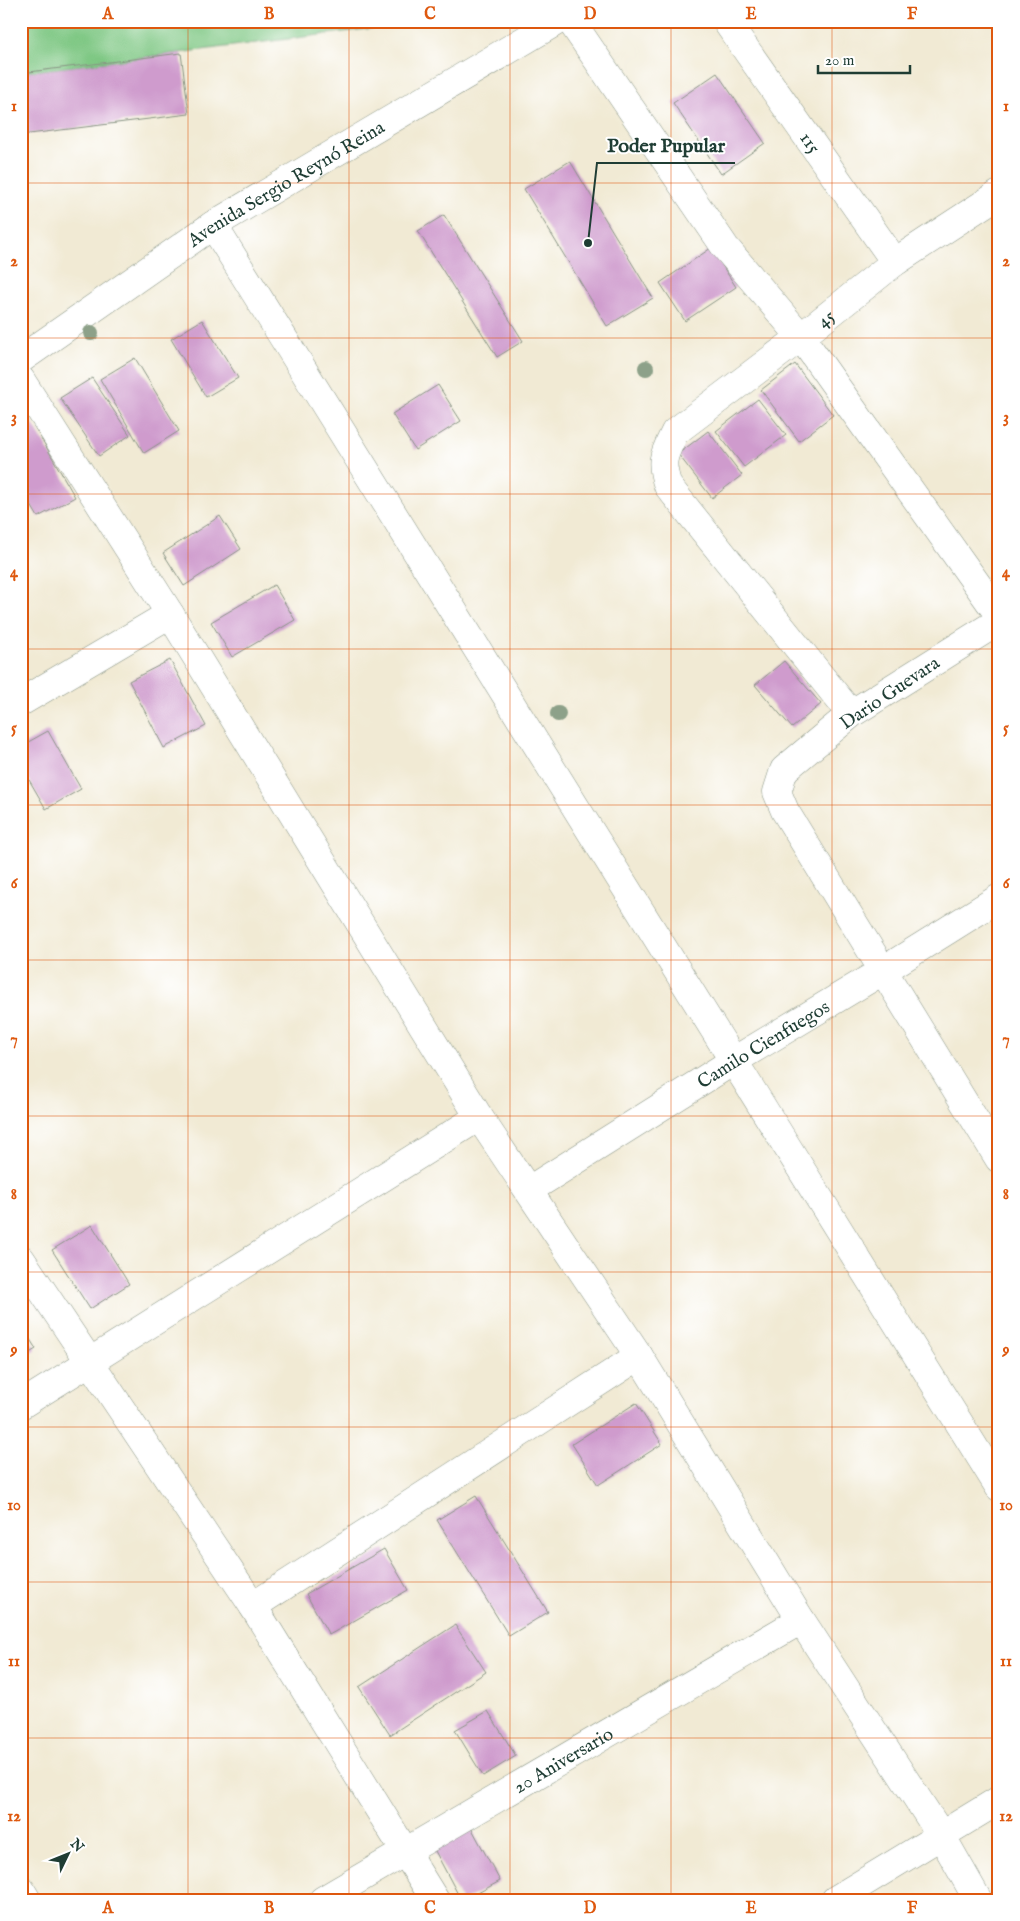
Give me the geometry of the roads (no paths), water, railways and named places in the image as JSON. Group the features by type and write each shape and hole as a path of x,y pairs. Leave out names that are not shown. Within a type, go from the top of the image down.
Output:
{"street":[{"name":"Avenida Sergio Reynó Reina","path":"21,359 213,225 557,21"},
{"path":"571,21 725,247 801,337 999,615"},
{"name":"115","path":"726,21 895,262"},
{"name":"45","path":"851,714 668,486 662,468 664,454 675,432 801,337 895,262 999,194"},
{"path":"213,225 999,1487"},
{"path":"21,380 170,614 479,1117 639,1356 801,1620 941,1835 978,1900"},
{"path":"21,702 170,614"},
{"name":"Dario Guevara","path":"884,970 784,811 777,792 784,770 851,714 999,621"},
{"name":"Camilo Cienfuegos","path":"529,1190 734,1060 999,898"},
{"path":"884,970 999,1159"},
{"path":"21,1405 479,1117"},
{"path":"21,1259 253,1606 434,1900"},
{"path":"253,1606 639,1356"},
{"name":"20 Aniversario","path":"323,1900 801,1620"},
{"path":"835,1900 999,1800"},
{"path":"21,1890 27,1900"}],"place":[{"name":"Poder Pupular","path":"588,243"}]}
